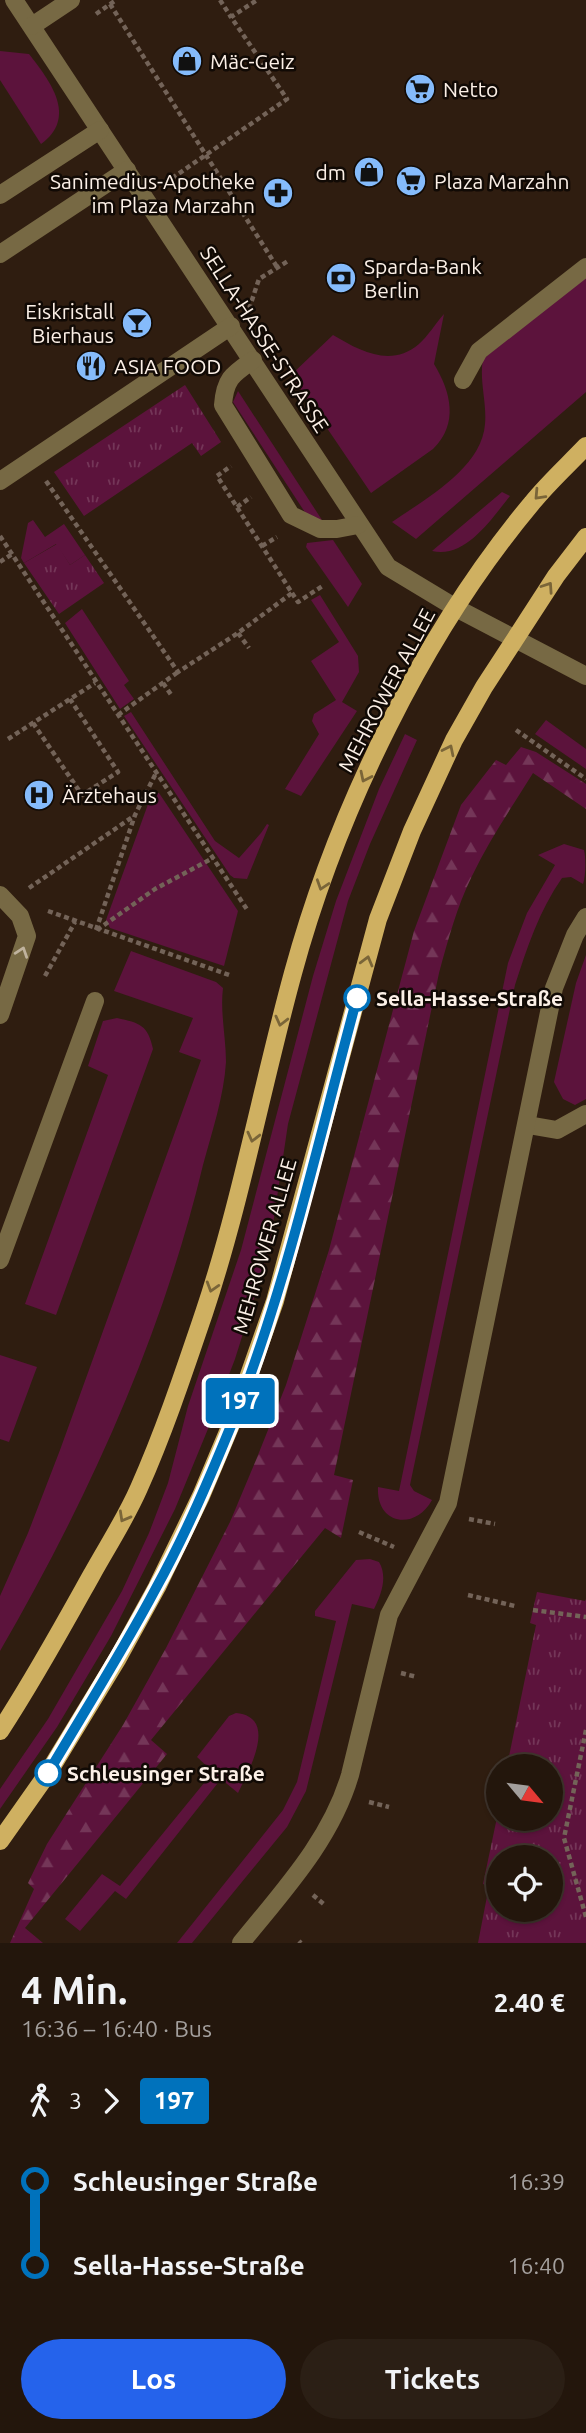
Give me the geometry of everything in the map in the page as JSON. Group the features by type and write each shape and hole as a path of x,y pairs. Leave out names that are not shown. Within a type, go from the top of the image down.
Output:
{"main road":[{"name":"MEHROWER ALLEE","path":"0,1731 30,1685 138,1492 204,1311 245,1168 293,971 336,842 396,712 456,608 533,501 586,446"},
{"name":"MEHROWER ALLEE","path":"0,1841 48,1773 118,1658 157,1587 201,1496 235,1415 275,1301 378,919 412,831 449,751 513,639 586,537"}],"street":[{"name":"SELLA-HASSE-STRASSE","path":"15,0 388,567 456,608"},
{"path":"32,26 71,0"},
{"path":"0,195 100,130"},
{"path":"0,254 127,170"},
{"path":"463,380 478,351 586,267"},
{"path":"0,481 231,326"},
{"path":"253,360 229,378 223,405 291,515 320,529 359,525"},
{"name":"MEHROWER ALLEE","path":"456,608 586,676"},
{"path":"0,895 20,916 27,936 0,1015"},
{"path":"241,1943 293,1879 335,1816 350,1775 389,1615 448,1503 554,989 575,935 586,917"},
{"path":"0,1260 95,1001"},
{"path":"528,1125 557,1130 586,1114"}],"path":[{"path":"116,0 110,4 204,156 277,267"},
{"path":"186,169 286,99 220,0"},
{"path":"231,17 257,0"},
{"path":"231,326 247,314 258,279 288,261"},
{"path":"31,460 178,671"},
{"path":"235,463 217,476 298,602 324,585"},
{"path":"0,536 248,911"},
{"path":"262,546 273,540"},
{"path":"0,562 12,554"},
{"path":"118,715 292,593"},
{"path":"238,633 249,648"},
{"path":"8,739 96,682"},
{"path":"163,683 172,696"},
{"path":"33,723 82,795 118,772 70,699"},
{"path":"516,730 586,779"},
{"path":"96,930 135,816 156,773"},
{"path":"43,877 135,816"},
{"path":"96,930 155,889 213,858"},
{"path":"63,917 232,976"},
{"path":"359,1532 399,1549"},
{"path":"468,1595 515,1606"},
{"path":"533,1610 586,1617"},
{"path":"586,1730 564,1838 586,1917"}],"green space":[{"path":"0,51 29,54 52,87 57,99 58,122 41,144 0,80"},
{"path":"586,275 586,392 416,539 392,522 450,481 474,455 485,424 483,359"},
{"path":"444,314 434,364 448,397 450,408 447,429 433,449 371,493 291,375 333,335 365,351 387,356 398,355 419,344"},
{"path":"185,385 221,442 201,456 192,443 84,516 54,472"},
{"path":"238,391 322,520 308,517 233,402"},
{"path":"502,492 510,496 477,535 456,549 432,551"},
{"path":"33,520 45,537 64,524 85,555 70,565 56,544 24,563 21,558 28,523"},
{"path":"333,540 362,584 348,607 306,547 307,543"},
{"path":"57,544 70,565 85,555 104,583 59,614 24,563"},
{"path":"320,595 358,656 359,672 342,702 357,711 301,796 285,789 319,734 312,721 314,714 336,700 311,661 339,642 311,600"},
{"path":"82,609 129,681 124,685 134,699 120,709 65,623"},
{"path":"131,712 215,841 239,858 267,824 269,825 247,879 230,875 124,716"},
{"path":"546,720 586,749 586,769 535,734"},
{"path":"405,734 417,740 370,844 348,901 288,1124 269,1251 235,1359 175,1509 111,1636 57,1727 0,1809 0,1789 48,1719 122,1591 149,1533 168,1483 188,1406 241,1250 313,976 336,901 379,789"},
{"path":"521,747 536,752 586,784 586,809 533,773 486,850 457,911 439,973 334,1475 353,1480 341,1538 325,1528 151,1740 167,1754 25,1928 43,1943 10,1943 34,1889 28,1883 47,1844 123,1725 166,1648 230,1522 286,1385 329,1250 414,931 461,805 496,760 506,765"},
{"path":"154,793 159,793 238,911 224,966 110,928 106,920"},
{"path":"564,844 584,850 584,880 583,884 571,877 562,878 540,917 515,985 410,1485 414,1491 432,1500 425,1510 416,1516 407,1520 398,1519 383,1509 378,1487 399,1491 508,963 527,913 555,865 538,855"},
{"path":"131,951 216,982 223,988 226,1062 223,1088 186,1229 144,1354 92,1476 0,1651 0,1596 60,1450 201,1060 179,1052 193,1018 114,991"},
{"path":"586,955 586,1099 575,1105 563,1099 554,1082 576,983"},
{"path":"117,1018 142,1026 153,1049 56,1315 25,1304 108,1075 88,1066 103,1021"},
{"path":"0,1355 37,1367 9,1442 0,1439"},
{"path":"370,1559 379,1562 382,1568 381,1592 374,1609 352,1604 306,1791 287,1827 192,1943 177,1943 283,1810 297,1782 336,1621 315,1616 315,1611 356,1560"},
{"path":"537,1592 585,1601 586,1599 586,1943 478,1943 486,1902 486,1922 563,1922 563,1845 491,1845 494,1831 564,1830 564,1754 509,1754 536,1625 530,1623"},
{"path":"236,1713 249,1717 256,1724 258,1734 254,1759 238,1793 221,1779 126,1899 115,1891 80,1931 65,1919 102,1874 120,1886 213,1772 197,1757 229,1716"}],"bus line":[{"name":"197","path":"48,1773 118,1658 157,1587 201,1496 235,1415 275,1301 357,998"}],"place":[{"name":"Mäc-Geiz","path":"187,61"},
{"name":"Netto","path":"420,89"},
{"name":"dm","path":"369,172"},
{"name":"Plaza Marzahn","path":"411,181"},
{"name":"Sanimedius-Apotheke im Plaza Marzahn","path":"278,193"},
{"name":"Sparda-Bank Berlin","path":"341,278"},
{"name":"Eiskristall Bierhaus","path":"137,323"},
{"name":"ASIA FOOD","path":"91,366"},
{"name":"Ärztehaus","path":"39,795"},
{"name":"Sella-Hasse-Straße","path":"357,998"},
{"name":"Schleusinger Straße","path":"48,1773"}]}
